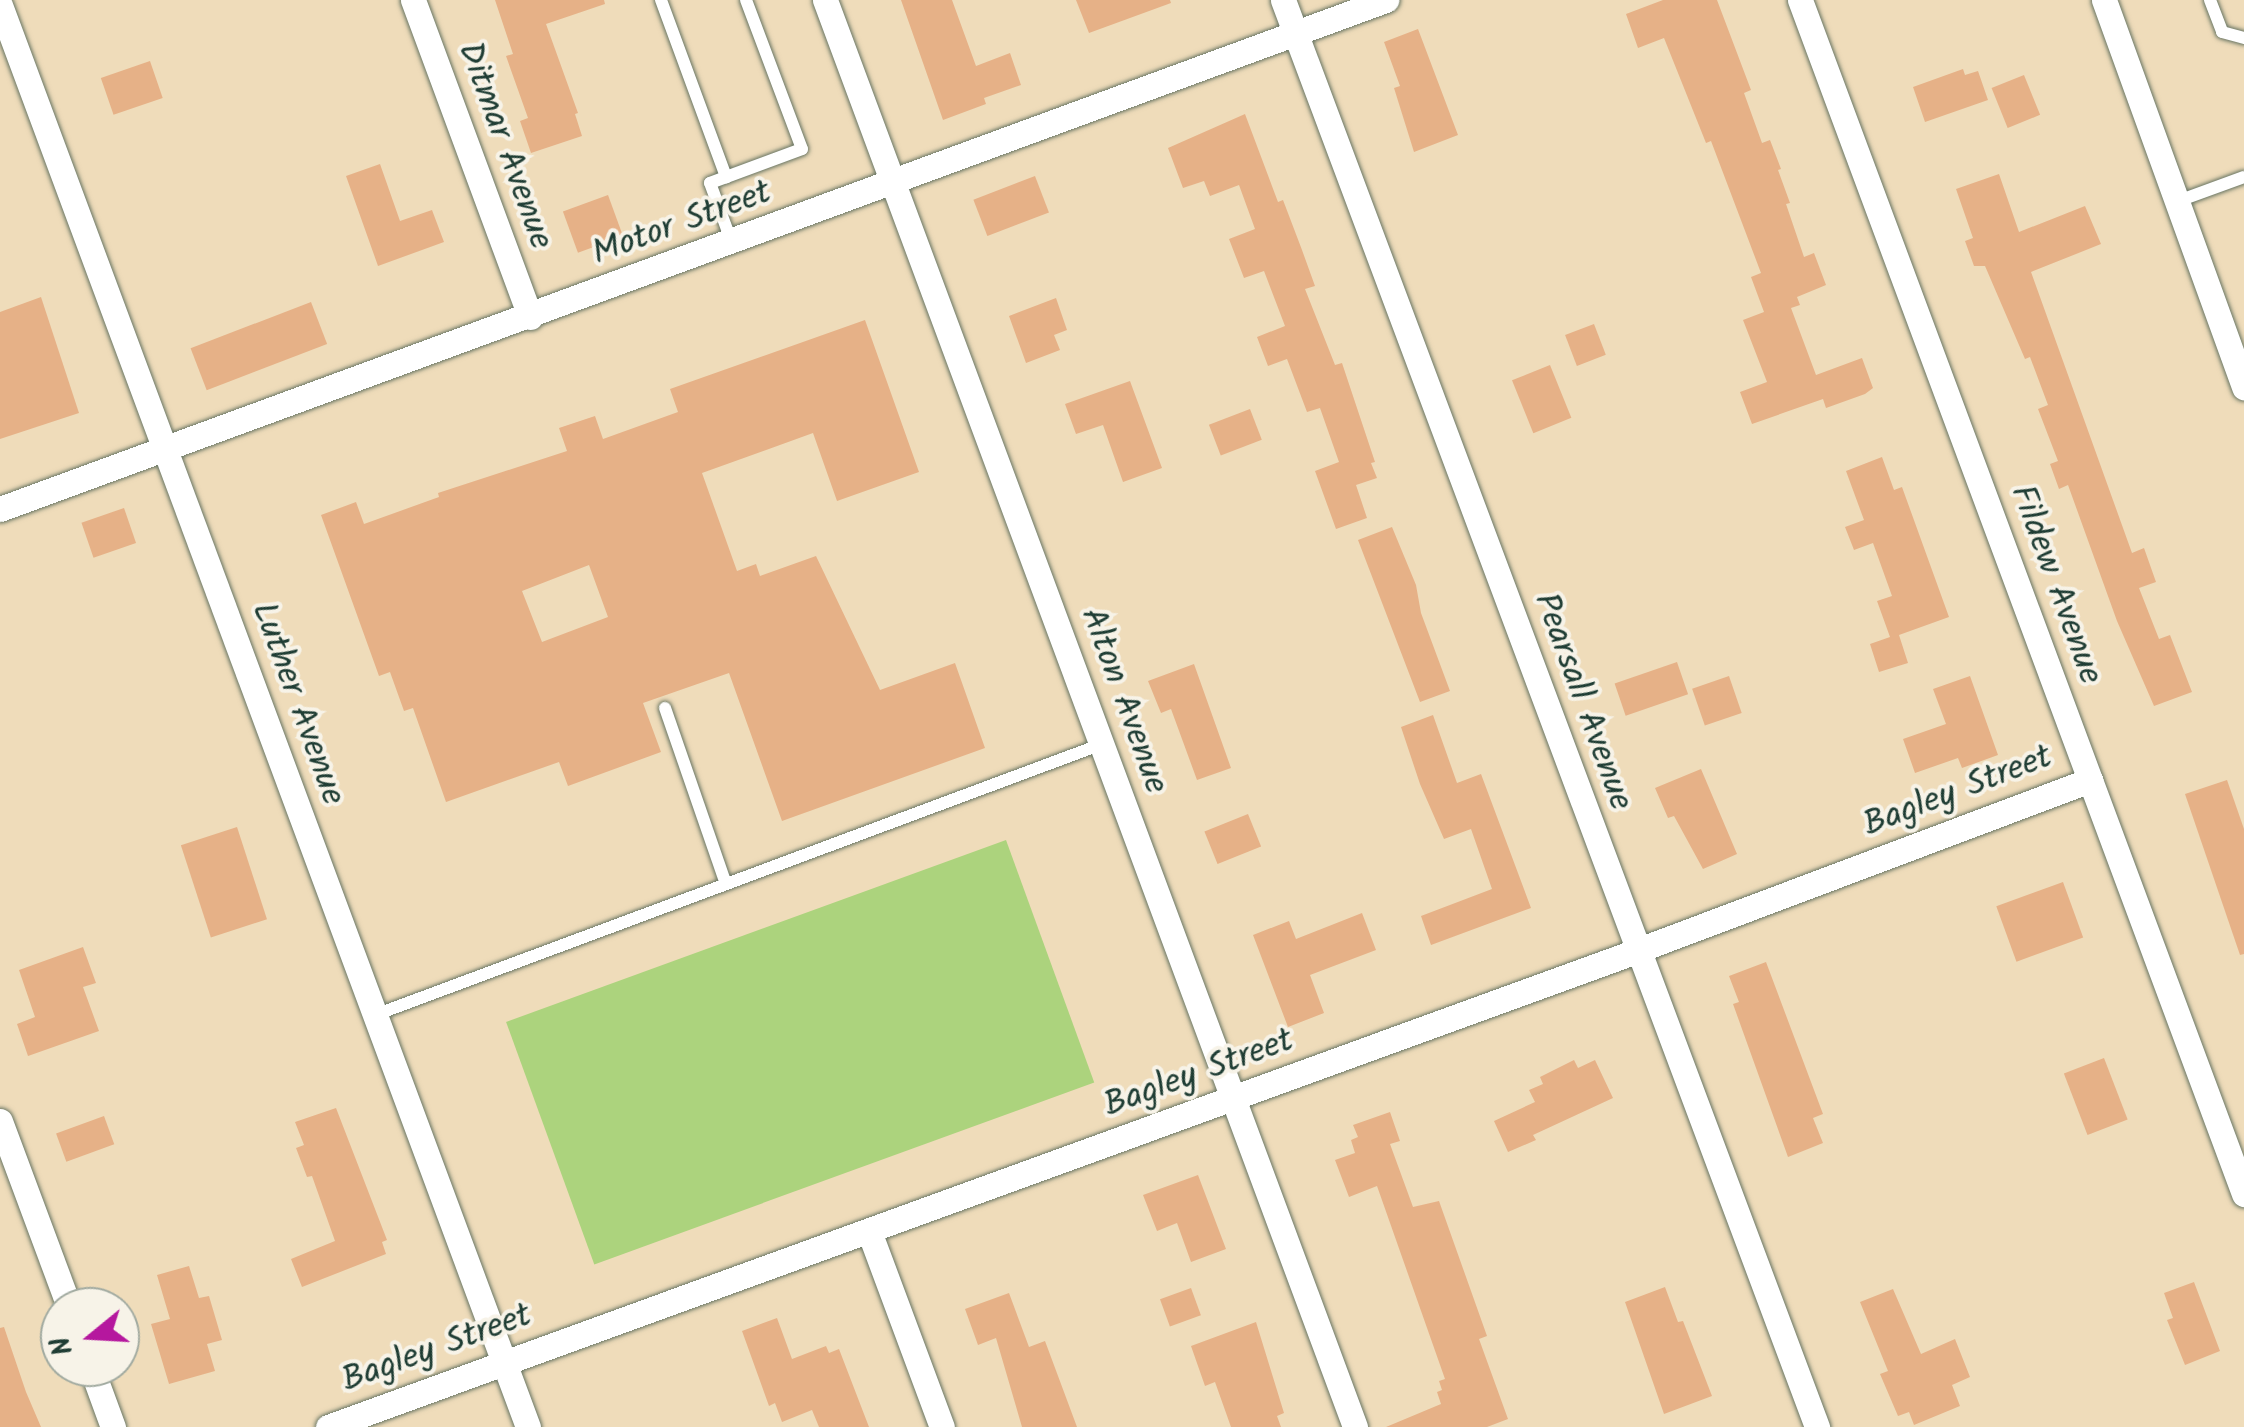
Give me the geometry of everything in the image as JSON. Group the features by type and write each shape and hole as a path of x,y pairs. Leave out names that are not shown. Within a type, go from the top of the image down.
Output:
{"street":[{"name":"Ditmar Avenue","path":"412,0 530,316"},
{"name":"Alton Avenue","path":"825,0 1355,1427"},
{"name":"Pearsall Avenue","path":"1283,0 1817,1427"},
{"name":"Motor Street","path":"0,509 732,244 1386,0"},
{"name":"Fildew Avenue","path":"1800,0 2244,1194"},
{"path":"2104,0 2239,358 2244,387"},
{"name":"Luther Avenue","path":"0,5 528,1427"},
{"name":"Bagley Street","path":"328,1427 1233,1099 2090,780"},
{"path":"0,1121 62,1287"},
{"path":"869,1231 942,1427"},
{"path":"99,1387 114,1427"}],"lane":[{"path":"661,0 726,177"},
{"path":"732,244 710,183 802,149 746,0"},
{"path":"2210,0 2222,32 2244,38"},
{"path":"2178,201 2244,177"},
{"path":"665,708 726,884"},
{"path":"375,1015 1102,744"}],"green space":[{"path":"1006,840 1094,1082 594,1264 506,1022"}],"building":[{"path":"495,0 604,0 605,4 546,24 578,113 575,114 582,136 531,153 520,121 528,118 506,56 513,54"},
{"path":"901,0 952,0 976,66 1010,53 1021,85 984,98 986,104 943,120"},
{"path":"1076,0 1170,0 1171,3 1089,33"},
{"path":"1663,0 1717,0 1751,90 1744,93 1762,143 1770,140 1781,169 1778,170 1790,203 1786,204 1804,257 1814,253 1826,285 1797,297 1800,305 1791,308 1816,375 1862,358 1873,388 1865,394 1826,408 1823,399 1752,424 1740,392 1767,382 1743,320 1764,312 1751,277 1761,273 1711,141 1706,143 1664,38 1638,48 1626,14"},
{"path":"1418,29 1458,135 1414,152 1394,88 1400,86 1384,42"},
{"path":"150,61 163,98 114,115 101,78"},
{"path":"1963,69 1965,75 1978,71 1988,100 1925,122 1913,87"},
{"path":"2024,75 2040,115 2008,128 1992,88"},
{"path":"1245,114 1278,202 1283,200 1302,250 1315,286 1305,289 1335,365 1342,363 1375,462 1371,463 1377,478 1356,485 1367,518 1336,529 1315,471 1339,462 1320,408 1307,412 1287,359 1268,366 1257,337 1285,326 1264,271 1244,278 1229,239 1255,229 1239,185 1210,196 1204,181 1183,188 1168,148"},
{"path":"380,164 400,221 432,210 444,242 378,266 346,176"},
{"path":"1999,174 2019,232 2085,206 2101,244 2031,272 2132,553 2144,548 2156,582 2139,588 2159,639 2170,635 2192,692 2154,706 2117,621 2068,485 2059,489 2050,464 2058,461 2038,409 2048,405 2030,357 2025,359 1985,266 1974,266 1965,241 1973,238 1956,189"},
{"path":"1035,176 1049,212 987,236 973,200"},
{"path":"608,195 623,236 578,253 563,211"},
{"path":"41,297 79,413 0,439 0,312"},
{"path":"1056,298 1067,330 1054,335 1060,350 1026,363 1009,316"},
{"path":"311,302 327,344 207,390 191,348"},
{"path":"865,320 919,472 837,501 813,433 702,473 737,571 756,564 760,576 816,556 880,690 955,663 985,748 782,821 729,673 643,703 661,752 568,786 559,762 446,802 413,708 404,711 390,672 379,676 321,515 356,502 364,524 439,497 438,493 567,451 559,428 595,416 603,439 678,412 670,389","holes":["589,565 608,617 542,642 522,591"]},
{"path":"1594,324 1606,355 1577,366 1565,335"},
{"path":"1550,365 1571,418 1533,433 1512,380"},
{"path":"1130,381 1162,468 1123,482 1103,425 1076,434 1065,404"},
{"path":"1250,409 1262,440 1221,456 1209,425"},
{"path":"1882,457 1894,490 1902,487 1949,617 1899,635 1908,663 1879,672 1870,644 1890,637 1877,601 1892,596 1873,543 1854,550 1845,527 1864,520 1846,471"},
{"path":"124,508 136,543 93,558 81,523"},
{"path":"1392,527 1416,585 1421,613 1450,691 1420,702 1358,540"},
{"path":"1677,662 1688,694 1626,716 1615,683"},
{"path":"1194,664 1231,768 1197,780 1171,709 1161,713 1148,681"},
{"path":"1729,676 1742,713 1705,726 1692,689"},
{"path":"1970,676 1998,755 1962,768 1958,758 1915,773 1903,739 1946,724 1933,689"},
{"path":"1433,715 1457,783 1481,774 1531,908 1431,945 1421,916 1492,889 1471,829 1444,839 1420,784 1401,727"},
{"path":"1701,769 1737,854 1703,869 1674,816 1668,818 1655,788"},
{"path":"2227,780 2244,829 2244,954 2240,955 2185,794"},
{"path":"1248,814 1261,846 1218,864 1204,832"},
{"path":"237,827 267,919 211,937 181,845"},
{"path":"2063,882 2083,937 2016,962 1996,906"},
{"path":"1362,913 1376,950 1310,975 1324,1013 1288,1027 1253,935 1289,921 1296,939"},
{"path":"83,947 96,983 83,987 99,1031 28,1056 17,1024 35,1017 19,970"},
{"path":"1766,962 1823,1114 1813,1118 1823,1143 1788,1157 1733,1004 1739,1002 1729,976"},
{"path":"2104,1058 2128,1120 2088,1135 2064,1073"},
{"path":"1574,1060 1578,1068 1595,1060 1613,1098 1533,1135 1536,1140 1508,1152 1494,1121 1535,1102 1529,1090 1543,1084 1540,1077"},
{"path":"336,1108 387,1240 382,1242 386,1254 302,1287 291,1259 335,1241 312,1176 307,1177 296,1148 304,1145 295,1122"},
{"path":"1390,1112 1400,1141 1390,1144 1413,1207 1439,1201 1487,1336 1479,1339 1508,1419 1487,1427 1386,1427 1441,1404 1437,1392 1442,1390 1439,1381 1445,1379 1377,1186 1349,1197 1335,1160 1355,1153 1351,1140 1358,1137 1353,1125"},
{"path":"104,1116 114,1144 66,1162 56,1133"},
{"path":"1198,1175 1226,1249 1191,1262 1177,1223 1157,1231 1143,1195"},
{"path":"189,1266 199,1298 209,1296 222,1340 207,1344 215,1371 169,1384 151,1324 170,1319 157,1275"},
{"path":"2194,1282 2220,1351 2185,1365 2167,1320 2173,1318 2164,1293"},
{"path":"1665,1287 1678,1322 1683,1321 1712,1396 1664,1414 1625,1302"},
{"path":"1191,1288 1201,1315 1170,1327 1160,1299"},
{"path":"1893,1289 1921,1354 1955,1339 1970,1377 1952,1385 1960,1406 1914,1425 1909,1412 1898,1416 1880,1374 1888,1371 1860,1302"},
{"path":"1009,1293 1029,1347 1045,1341 1077,1427 1022,1427 996,1338 978,1345 965,1309"},
{"path":"777,1318 792,1359 826,1346 829,1353 839,1349 869,1427 819,1427 812,1410 782,1422 775,1403 769,1406 742,1331"},
{"path":"1256,1322 1284,1413 1277,1416 1281,1427 1231,1427 1215,1382 1205,1386 1191,1346"},
{"path":"4,1327 41,1427 0,1427 0,1328"}]}
